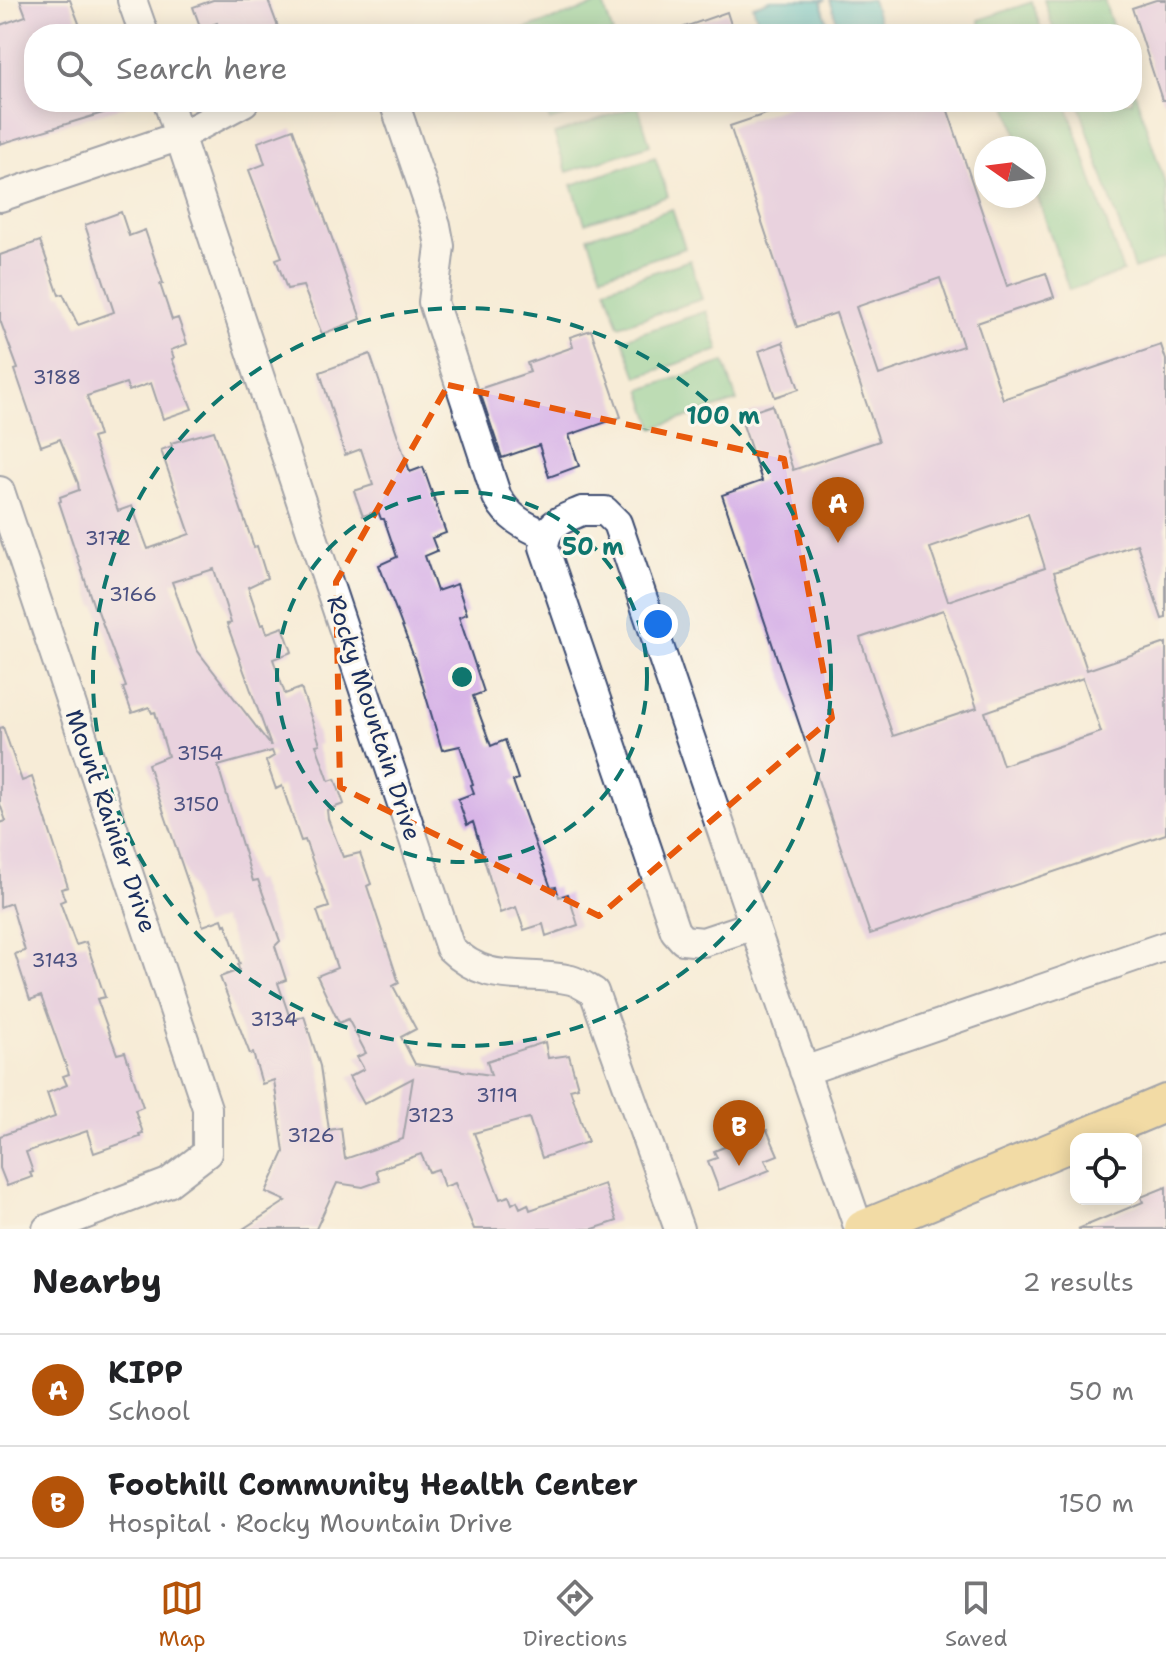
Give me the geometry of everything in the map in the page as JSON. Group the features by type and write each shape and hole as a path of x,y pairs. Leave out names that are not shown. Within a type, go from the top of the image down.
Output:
{"main road":[{"path":"1095,1133 1166,1103"},
{"path":"861,1229 1070,1143"}],"street":[{"path":"132,0 140,24"},
{"name":"Rocky Mountain Drive","path":"172,112 450,948 465,963 488,972 573,980 594,992 679,1229"},
{"path":"0,197 180,136 225,112"},
{"path":"397,112 436,225 440,246 433,302 497,497 516,522 545,535"},
{"name":"Mount Rainier Drive","path":"0,491 207,1108 207,1153 168,1183 47,1229"},
{"path":"754,925 703,942 683,940 675,931 544,547 545,535 552,523 582,511 605,511 617,523 861,1229"},
{"path":"804,1071 1166,946"}],"highlighted area":[{"path":"448,385 784,459 832,718 599,916 340,787 336,582"}],"green space":[{"path":"1044,0 1104,0 1112,24 1052,24"},
{"path":"1032,2 1040,24 980,24 979,20"},
{"path":"603,3 610,24 540,24"},
{"path":"547,112 578,112 550,121"},
{"path":"620,112 640,112 650,145 567,172 554,134"},
{"path":"1009,112 1069,112 1123,272 1069,290 1041,208 1046,208 1046,136 1017,136"},
{"path":"1081,112 1141,112 1166,186 1166,258 1134,269"},
{"path":"655,157 668,196 585,223 572,185"},
{"path":"672,209 685,248 602,275 588,237"},
{"path":"690,260 702,299 619,326 606,288"},
{"path":"707,311 719,350 637,377 623,339"},
{"path":"724,362 737,401 654,428 641,390"}],"water":[{"path":"771,0 826,0 821,2 828,24 759,24 753,6"},
{"path":"830,0 872,0 880,24 838,24"}],"building":[{"path":"20,0 70,0 79,24 24,24 24,112 106,112 0,144 0,25 26,16"},
{"path":"213,0 268,0 277,24 199,24 193,7"},
{"path":"1166,0 1166,100 1162,100 1142,39 1142,24 1137,24 1132,8"},
{"path":"727,12 731,24 693,24"},
{"path":"771,112 948,112 974,188 974,208 981,208 1007,286 1046,273 1054,297 977,323 1003,399 1161,345 1166,360 1166,618 1162,619 1137,544 1054,572 1087,670 1166,643 1166,834 870,934 722,495 762,481 740,416 772,405 793,470 879,441 836,313 797,327 730,126","holes":["940,278 963,346 879,375 856,307","1028,514 1045,568 948,601 930,548","943,610 977,708 893,736 860,638","1083,678 1101,732 1003,765 985,712"]},
{"path":"293,129 361,319 322,334 303,286 287,289 276,259 282,257 249,170 265,164 258,142"},
{"path":"121,212 129,236 145,230 172,320 178,318 187,344 171,350 192,409 163,419 151,383 129,391 126,383 87,396 99,436 92,438 118,511 132,506 148,549 190,534 161,450 172,446 171,443 214,431 267,578 248,587 261,625 264,624 267,633 283,627 292,652 273,659 285,694 301,688 329,781 335,779 344,804 327,810 328,819 343,857 360,853 371,884 367,886 399,983 393,986 416,1029 401,1037 415,1064 491,1075 487,1061 545,1042 548,1058 569,1055 578,1087 570,1089 588,1142 542,1158 529,1118 474,1133 500,1199 509,1196 512,1204 517,1201 520,1208 528,1204 530,1210 604,1184 617,1221 593,1229 474,1229 455,1183 444,1187 438,1169 429,1172 421,1154 376,1170 380,1181 363,1187 337,1183 316,1229 243,1229 286,1201 266,1192 284,1152 274,1080 262,1084 253,1053 250,1054 220,977 239,970 240,964 226,924 222,919 203,926 158,795 148,764 168,756 155,712 152,713 149,707 132,713 123,688 126,687 94,607 59,502 60,497 79,490 78,483 60,439 41,446 0,320 0,255 40,241 59,295 63,294 78,325 114,312 85,225","holes":["214,569 231,623 227,624 271,746 197,650 172,582","272,751 274,756 266,761 276,789 282,786 329,907 317,911 337,968 317,976 339,1023 348,1019 366,1053 357,1057 364,1069 349,1077 364,1104 413,1078 403,1139 345,1159 341,1128 329,1130 320,1066 304,1016 291,1021 278,983 286,980 275,946 280,941 258,880 253,881 218,766"]},
{"path":"591,330 621,417 569,435 579,466 549,477 539,445 502,458 479,389 530,372 527,363 573,347 570,337"},
{"path":"783,342 799,389 775,397 759,351"},
{"path":"370,354 410,472 423,467 446,533 432,538 437,551 425,556 437,591 457,584 467,614 459,617 484,692 473,696 491,746 505,740 518,779 513,781 551,888 556,887 559,897 568,894 578,925 546,936 543,924 524,930 516,907 500,913 473,822 467,825 458,799 474,793 460,746 442,750 415,660 379,565 397,557 384,519 378,511 363,516 354,491 373,485 361,449 345,455 320,372"},
{"path":"3,727 22,781 32,777 68,887 61,889 65,900 60,902 76,945 86,942 105,997 97,999 117,1054 125,1052 143,1107 135,1110 143,1133 139,1134 140,1137 94,1153 87,1131 26,1152 32,1177 7,1186 0,1168 0,1136 55,1117 47,1093 67,1085 63,1076 69,1074 41,996 30,1000 15,954 25,951 11,903 0,907 0,823 6,821 0,804 0,728"},
{"path":"767,1130 778,1155 765,1160 770,1170 719,1190 708,1161 717,1158 714,1151"},
{"path":"1166,1187 1166,1229 1078,1229 1142,1205 1142,1197"}],"place":[{"name":"KIPP","path":"838,543"},
{"name":"Foothill Community Health Center","path":"739,1166"}]}
